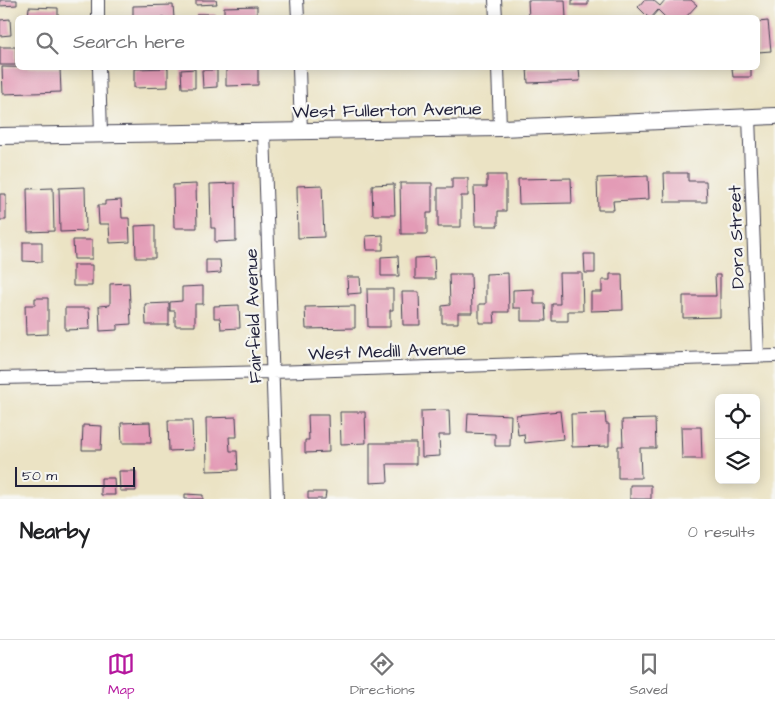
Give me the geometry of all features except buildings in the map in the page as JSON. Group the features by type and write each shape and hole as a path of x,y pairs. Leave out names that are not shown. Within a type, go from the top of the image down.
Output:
{"street":[{"path":"98,0 98,15"},
{"path":"297,0 298,15"},
{"path":"495,0 496,15"},
{"path":"99,70 101,134"},
{"path":"299,70 301,132"},
{"path":"498,70 500,128"},
{"name":"Dora Street","path":"748,116 758,356"},
{"name":"West Fullerton Avenue","path":"0,136 500,128 775,116"},
{"name":"Fairfield Avenue","path":"264,132 277,499"},
{"name":"West Medill Avenue","path":"0,378 272,372 775,356"}]}
